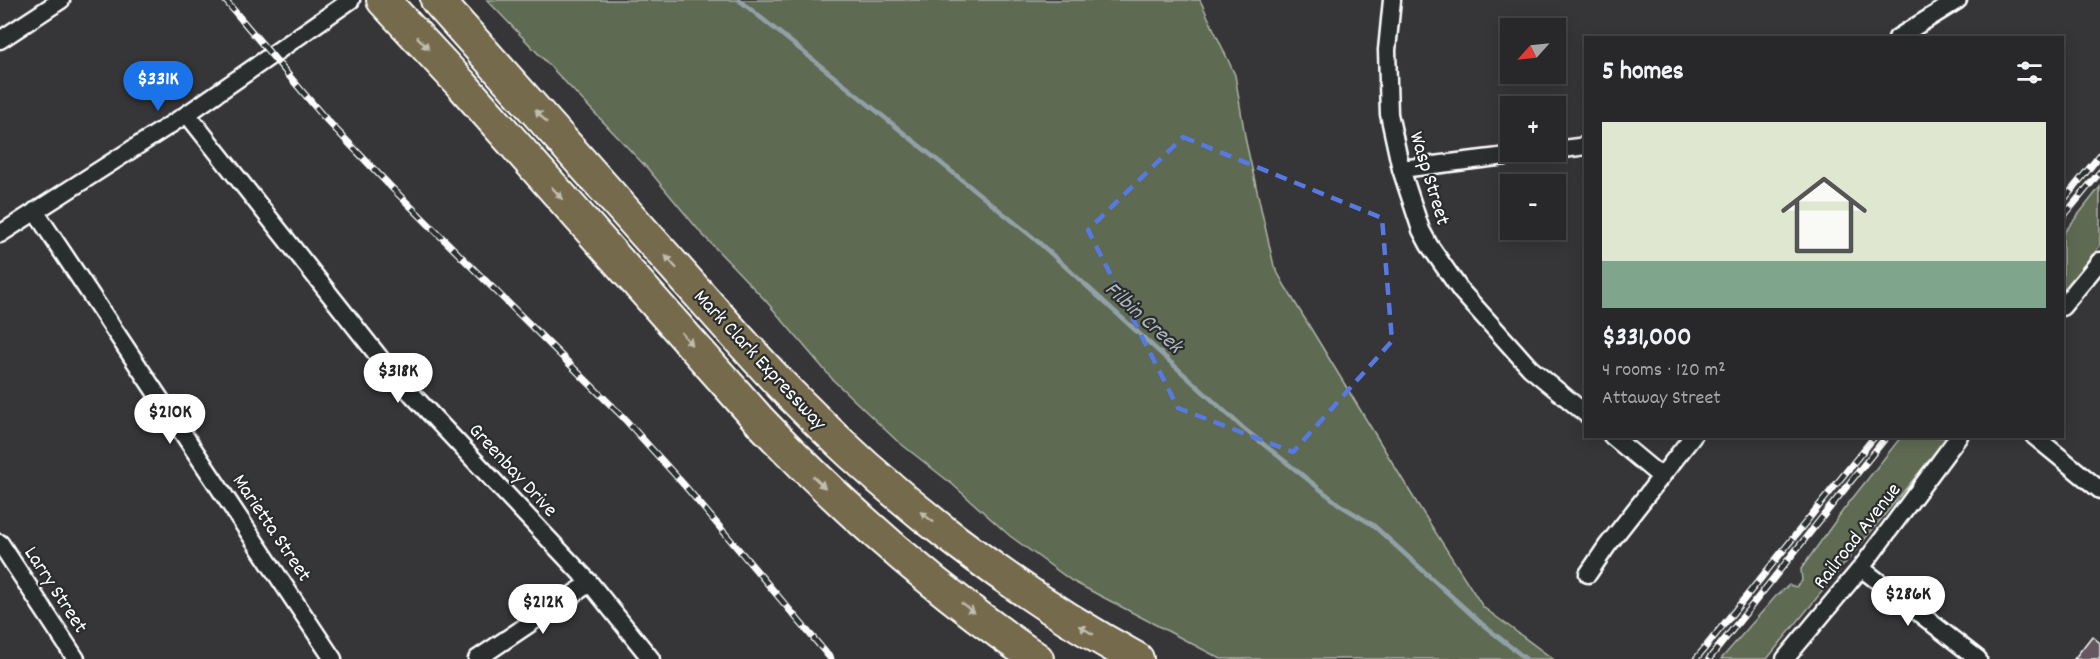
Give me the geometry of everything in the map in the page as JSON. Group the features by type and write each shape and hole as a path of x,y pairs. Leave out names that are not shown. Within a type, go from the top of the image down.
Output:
{"highway":[{"name":"Mark Clark Expressway","path":"383,0 463,86 760,421 803,466 928,578 1037,659"},
{"name":"Mark Clark Expressway","path":"437,0 777,379 851,453 971,551 1072,621 1137,659"}],"street":[{"path":"0,40 61,0"},
{"path":"0,234 187,114 351,0"},
{"name":"Wasp Street","path":"1392,0 1387,50 1389,114 1401,169 1421,230 1461,291 1530,368 1584,412"},
{"path":"1900,36 1958,0"},
{"name":"Greenbay Drive","path":"187,114 391,372 590,583 651,659"},
{"path":"1566,149 1584,147"},
{"path":"1401,169 1500,157"},
{"name":"Marietta Street","path":"35,211 333,659"},
{"path":"2064,305 2100,261"},
{"path":"1614,438 1660,476"},
{"path":"1588,574 1660,476 1691,438"},
{"name":"Railroad Avenue","path":"1785,659 1861,568 1958,438"},
{"path":"2036,438 2100,489"},
{"name":"Larry Street","path":"0,543 76,659"},
{"path":"1861,568 1978,659"},
{"path":"477,659 590,583"}],"highlighted area":[{"path":"1183,137 1382,218 1392,341 1293,452 1178,408 1088,230"}],"green space":[{"path":"487,0 1200,0 1235,75 1246,142 1274,266 1415,500 1483,607 1553,659 1221,659 1072,581 1010,536 952,484 896,440 834,381 765,300 701,233 648,169"},
{"path":"2100,187 2100,246 2064,292 2064,233"},
{"path":"1900,438 1947,438 1767,659 1721,659 1776,596 1789,585 1796,587 1802,581 1801,569 1844,509"}],"building":[{"path":"2092,636 2100,643 2100,659 2074,659"}],"waterway":[{"name":"Filbin Creek","path":"739,0 1035,239 1243,428 1340,505 1373,525 1482,624 1526,659"}],"railway":[{"path":"225,0 323,116 389,185 621,415 685,486 831,659"},
{"path":"2064,200 2100,155"},
{"path":"2064,216 2100,172"},
{"path":"1696,659 1873,438"},
{"path":"1709,659 1885,438"}]}
